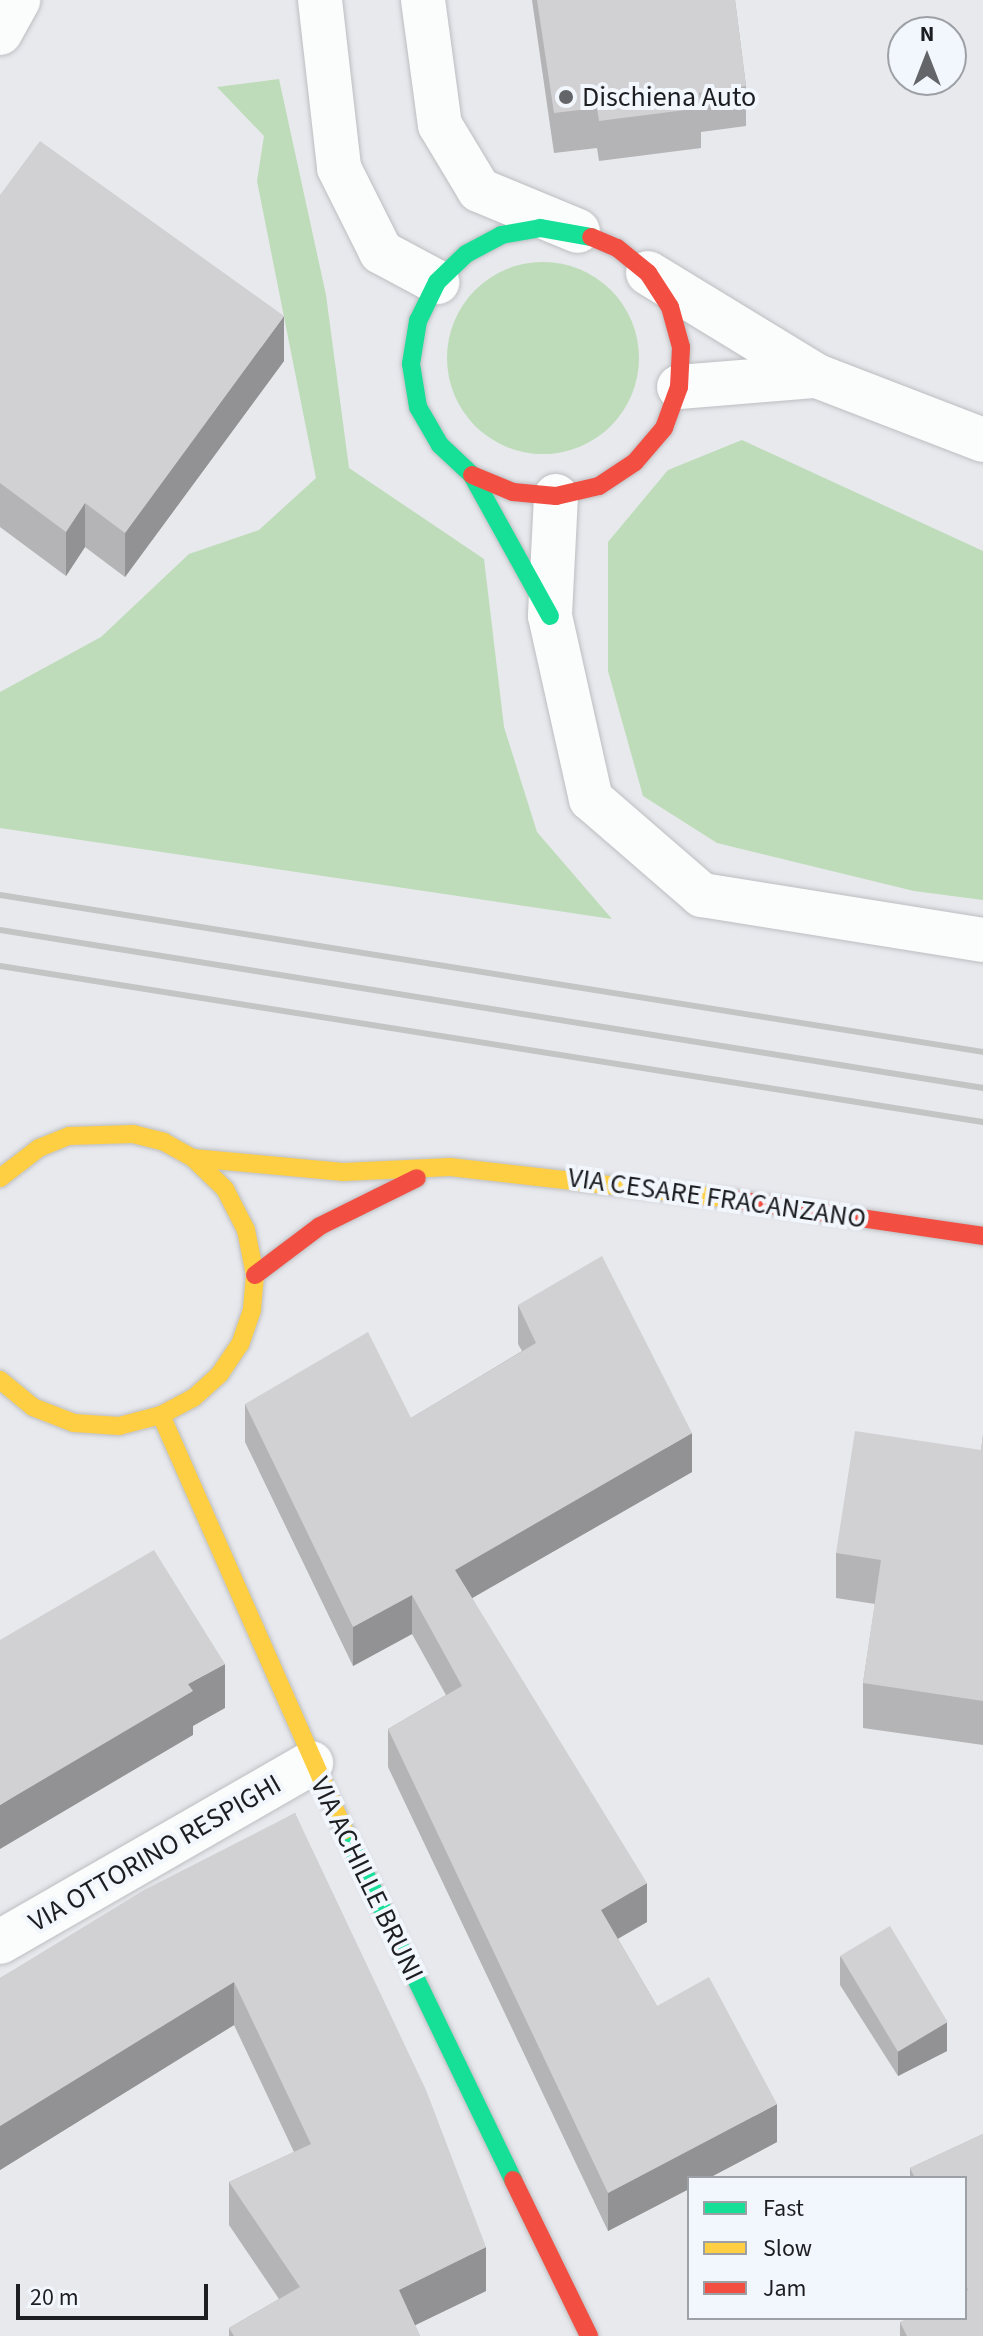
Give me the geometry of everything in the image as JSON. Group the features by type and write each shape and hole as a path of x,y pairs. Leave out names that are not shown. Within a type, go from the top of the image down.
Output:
{"street":[{"path":"0,33 18,0"},
{"path":"320,0 339,168 381,252 437,282"},
{"path":"423,0 440,125 479,190 617,248 648,273 817,376 983,440"},
{"path":"550,616 472,475 440,445 418,407 411,364 418,321 437,282 466,254 501,235 540,228 580,232"},
{"path":"472,475 513,492 556,496 599,486 635,462 664,428 679,387 681,347 674,321 648,273"},
{"path":"679,387 817,376"},
{"path":"556,496 550,616 591,799 702,895 983,940"},
{"path":"0,1178 39,1148 69,1136 122,1133 164,1142 193,1158 225,1189 246,1230 255,1275 252,1310 240,1344 220,1374 193,1398 161,1415 119,1426 74,1423 33,1407 0,1380"},
{"path":"13,1147 39,1148"},
{"name":"VIA CESARE FRACANZANO","path":"193,1158 343,1172 450,1167 618,1182 983,1236"},
{"name":"VIA CESARE FRACANZANO","path":"255,1275 320,1226 386,1189 450,1167"},
{"name":"VIA ACHILLE BRUNI","path":"161,1415 311,1763 589,2336"},
{"name":"VIA OTTORINO RESPIGHI","path":"0,1942 311,1763"}],"green space":[{"path":"279,79 326,295 349,468 484,559 504,727 537,832 612,919 0,828 0,692 101,637 189,554 259,530 316,478 257,181 264,136 217,87"},
{"path":"543,262 580,269 611,290 632,321 639,358 632,395 611,426 580,447 543,454 506,447 475,426 454,395 447,358 454,321 475,290 506,269"},
{"path":"742,440 983,551 983,900 914,891 717,843 643,796 608,671 608,542 668,470"}],"building":[{"path":"537,0 735,0 746,86 699,93 701,108 599,121 597,108 554,113"},
{"path":"40,141 284,316 125,533 85,503 66,532 0,483 0,195"},
{"path":"602,1256 692,1433 455,1570 647,1883 601,1910 657,2006 709,1977 777,2104 608,2193 388,1729 462,1686 412,1595 353,1627 245,1404 368,1332 411,1418 536,1343 518,1305"},
{"path":"855,1431 981,1450 983,1435 983,1701 863,1683 881,1560 836,1553"},
{"path":"154,1550 225,1664 188,1684 193,1691 0,1805 0,1640"},
{"path":"295,1813 426,2090 486,2247 399,2290 420,2336 234,2336 229,2328 300,2287 229,2182 311,2144 234,1982 0,2126 0,1978 144,1890"},
{"path":"890,1926 948,2022 898,2052 840,1956"},
{"path":"983,2134 983,2336 907,2336 900,2322 967,2320 967,2176 914,2176 910,2168"}],"railway":[{"path":"0,895 983,1052"},
{"path":"0,930 983,1088"},
{"path":"0,966 983,1122"}],"traffic: fast":[{"path":"550,616 472,475 440,445 418,407 411,364 418,321 437,282 466,254 501,235 540,228 591,237"},
{"path":"344,1830 513,2180"}],"traffic: slow":[{"path":"0,1178 39,1148 69,1136 133,1134 164,1142 193,1158 225,1189 246,1230 255,1275 252,1310 240,1344 220,1374 193,1398 161,1415 119,1426 74,1423 33,1407 0,1380"},
{"path":"193,1158 343,1172 450,1167 730,1199"},
{"path":"161,1415 344,1830"}],"traffic: jam":[{"path":"472,475 513,492 556,496 599,486 635,462 664,428 679,387 681,347 670,307 648,273 617,248 591,237"},
{"path":"255,1275 320,1226 417,1178"},
{"path":"730,1199 983,1236"},
{"path":"513,2180 589,2336"}],"place":[{"name":"Dischiena Auto","path":"566,97"}]}
